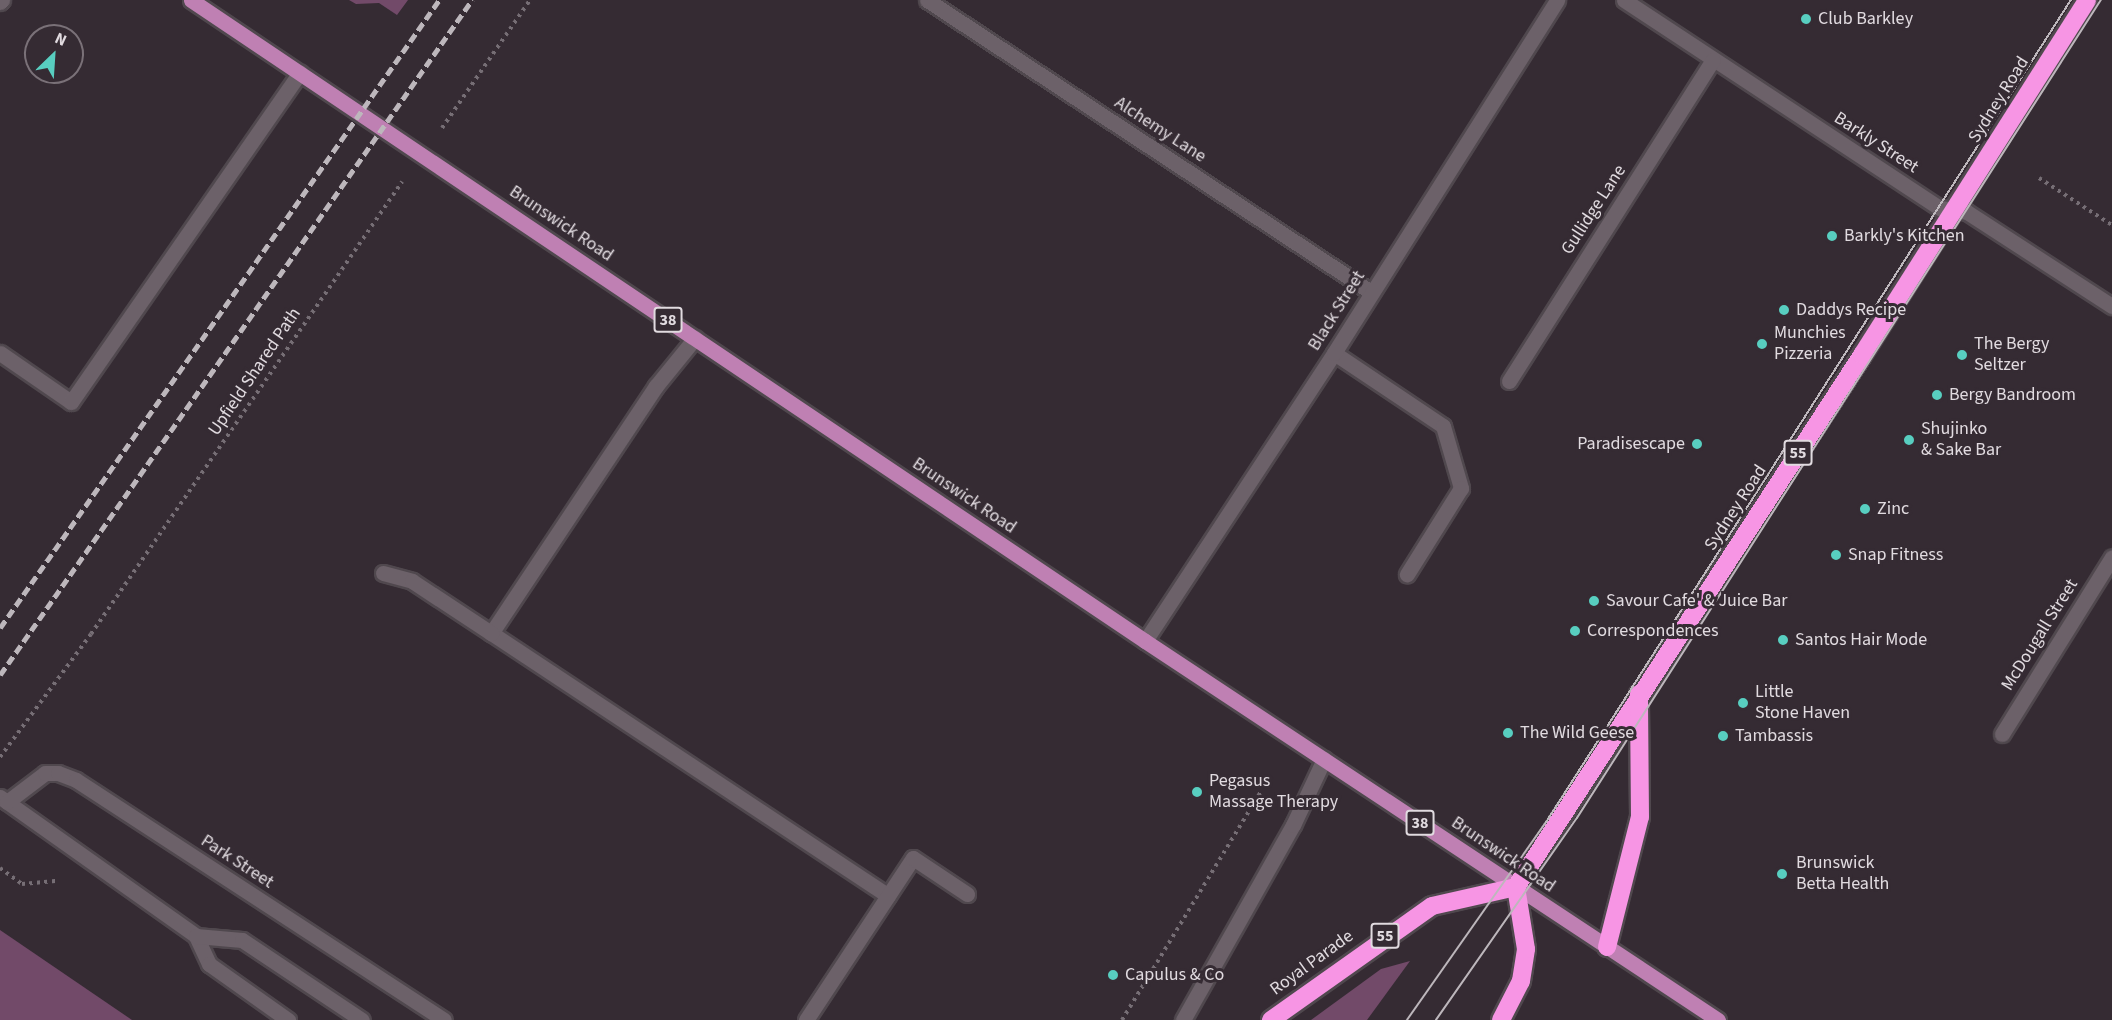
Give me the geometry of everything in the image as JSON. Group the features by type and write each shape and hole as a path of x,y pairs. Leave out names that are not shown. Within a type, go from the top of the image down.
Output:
{"highway":[{"name":"Sydney Road","path":"1516,887 1954,210 2087,0"},
{"path":"1607,947 1640,817 1639,694"},
{"path":"1501,1020 1521,981 1526,949 1516,887"},
{"name":"Royal Parade","path":"1271,1020 1426,909 1516,887"}],"main road":[{"name":"Brunswick Road","path":"191,0 424,153 1145,641 1718,1020"}],"street":[{"name":"Alchemy Lane","path":"927,0 1371,292"},
{"name":"Black Street","path":"1145,641 1334,353 1557,0"},
{"name":"Barkly Street","path":"1624,0 1940,208 1967,212 2112,306"},
{"name":"Gullidge Lane","path":"1509,381 1713,60"},
{"path":"0,352 71,402 300,73"},
{"path":"491,633 656,386 695,338"},
{"path":"1334,353 1443,426 1461,488 1407,574"},
{"name":"McDougall Street","path":"2002,734 2112,556"},
{"path":"383,573 412,581 888,896"},
{"path":"1183,1020 1293,825 1324,759"},
{"name":"Park Street","path":"288,1020 209,964 196,936 4,800 45,772 58,773 76,780 444,1020"},
{"path":"806,1020 913,858 967,894"},
{"path":"196,936 242,940 362,1020"}],"path":[{"name":"Upfield Shared Path","path":"0,757 91,634 530,0"},
{"path":"2039,178 2112,225"},
{"path":"1122,1020 1262,791"}],"shaded area":[{"path":"349,0 408,0 397,15 379,3 356,4"},
{"path":"0,930 132,1020 0,1020"},
{"path":"1410,961 1367,1020 1311,1020 1381,969"}],"tram line":[{"path":"1407,1020 1545,824 2071,0"},
{"path":"1436,1020 1577,818 2101,0"}],"railway":[{"path":"0,628 439,0"},
{"path":"0,675 472,0"}],"place":[{"name":"Club Barkley","path":"1806,19"},
{"name":"Barkly's Kitchen","path":"1832,236"},
{"name":"Daddys Recipe","path":"1784,310"},
{"name":"Munchies Pizzeria","path":"1762,344"},
{"name":"The Bergy Seltzer","path":"1962,355"},
{"name":"Bergy Bandroom","path":"1937,395"},
{"name":"Shujinko & Sake Bar","path":"1909,440"},
{"name":"Paradisescape","path":"1697,444"},
{"name":"Zinc","path":"1865,509"},
{"name":"Snap Fitness","path":"1836,555"},
{"name":"Savour Cafe' & Juice Bar","path":"1594,601"},
{"name":"Correspondences","path":"1575,631"},
{"name":"Santos Hair Mode","path":"1783,640"},
{"name":"Little Stone Haven","path":"1743,703"},
{"name":"The Wild Geese","path":"1508,733"},
{"name":"Tambassis","path":"1723,736"},
{"name":"Pegasus Massage Therapy","path":"1197,792"},
{"name":"Brunswick Betta Health","path":"1782,874"},
{"name":"Capulus & Co","path":"1113,975"}]}
